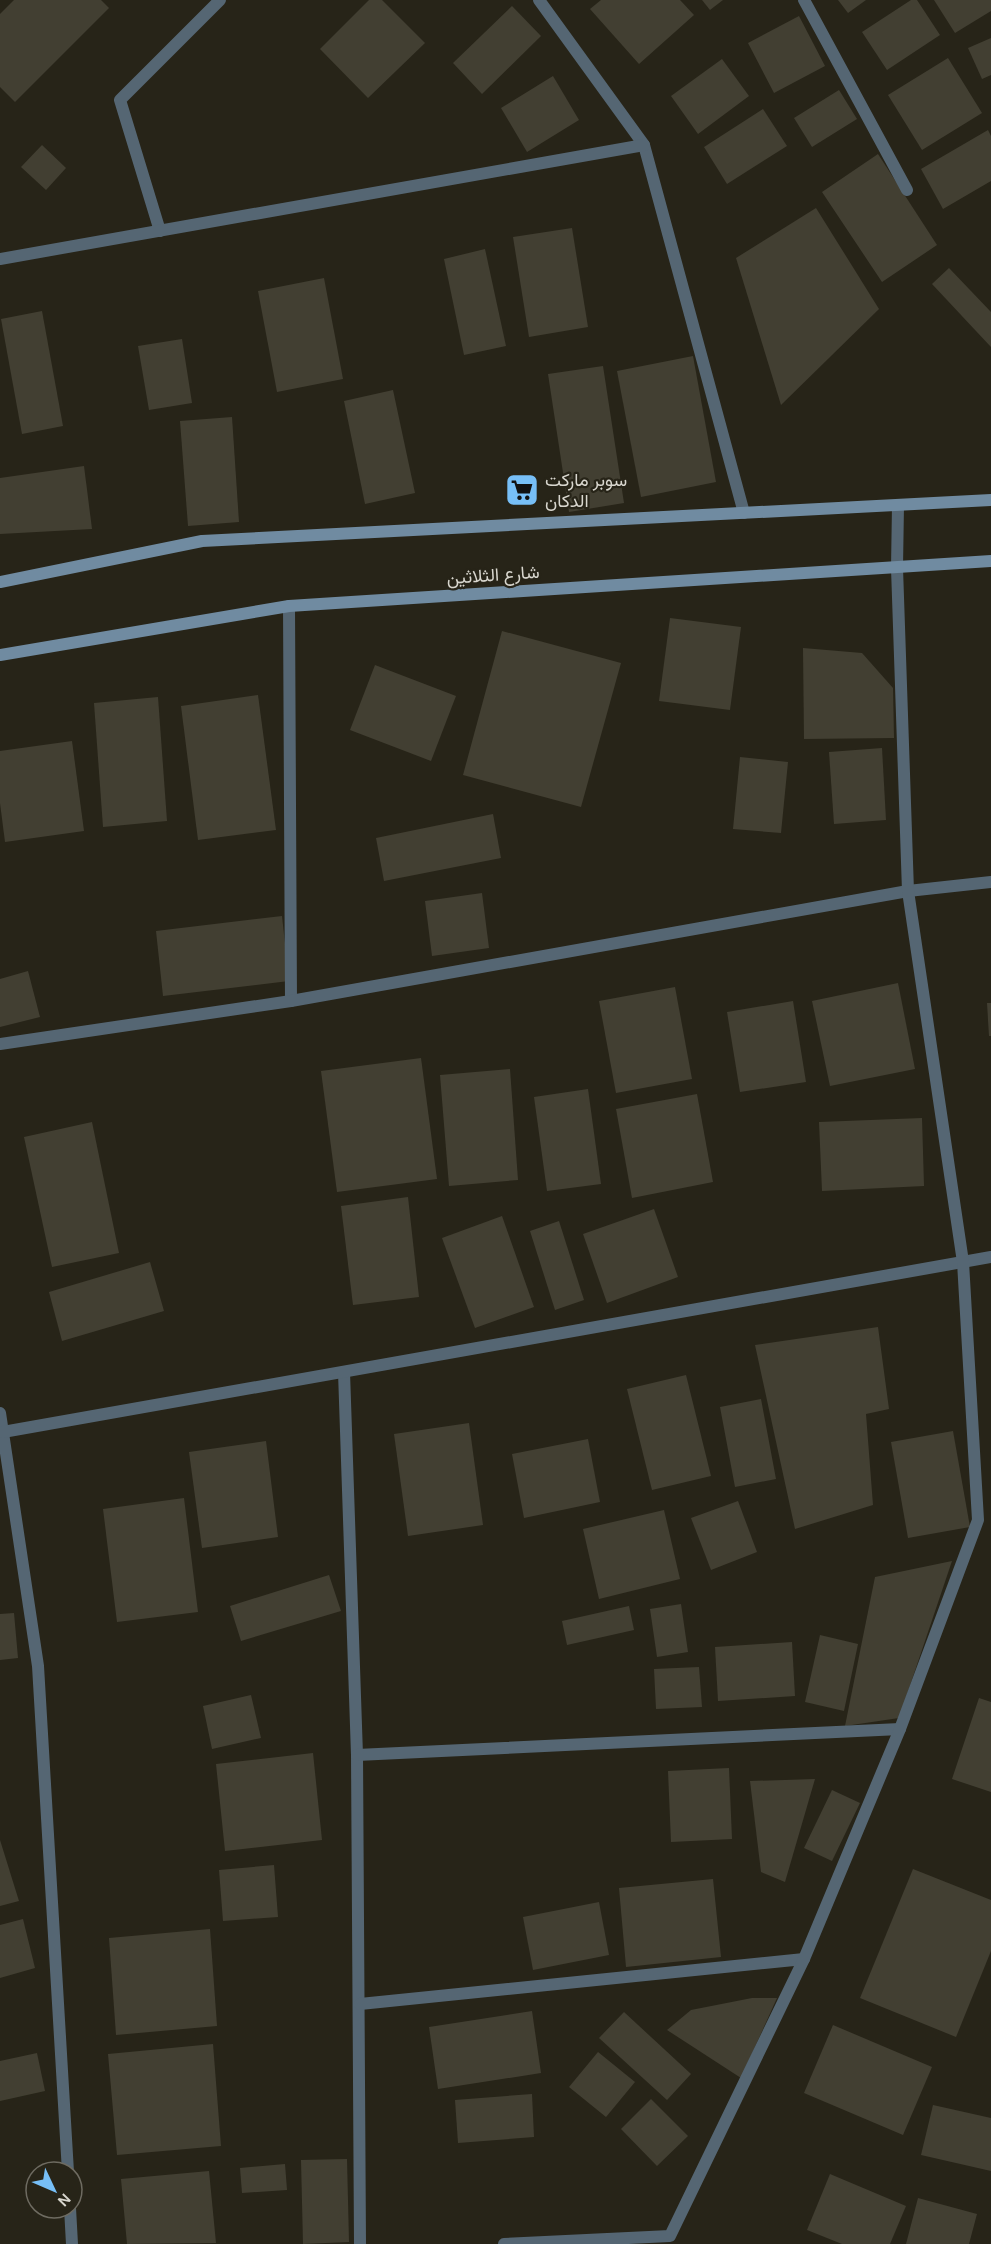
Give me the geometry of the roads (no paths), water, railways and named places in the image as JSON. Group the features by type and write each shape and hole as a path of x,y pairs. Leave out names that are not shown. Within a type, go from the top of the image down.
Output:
{"street":[{"path":"160,231 120,100 220,0"},
{"path":"539,0 644,145 744,513"},
{"path":"804,0 907,189"},
{"path":"0,259 644,145"},
{"path":"0,582 202,541 991,500"},
{"path":"504,2244 670,2236 804,1959 900,1729 978,1520 963,1262 908,891 897,568 898,505"},
{"name":"شارع الثلاثين","path":"0,655 289,606 991,561"},
{"path":"289,606 291,1001"},
{"path":"0,1044 291,1001 908,891 991,882"},
{"path":"3,1432 991,1257"},
{"path":"344,1372 357,1755 360,2244"},
{"path":"0,1413 38,1666 67,2160"},
{"path":"357,1755 900,1729"},
{"path":"360,2004 804,1959"},
{"path":"71,2220 72,2244"}],"place":[{"name":"سوبر ماركت الدكان","path":"522,490"}]}
